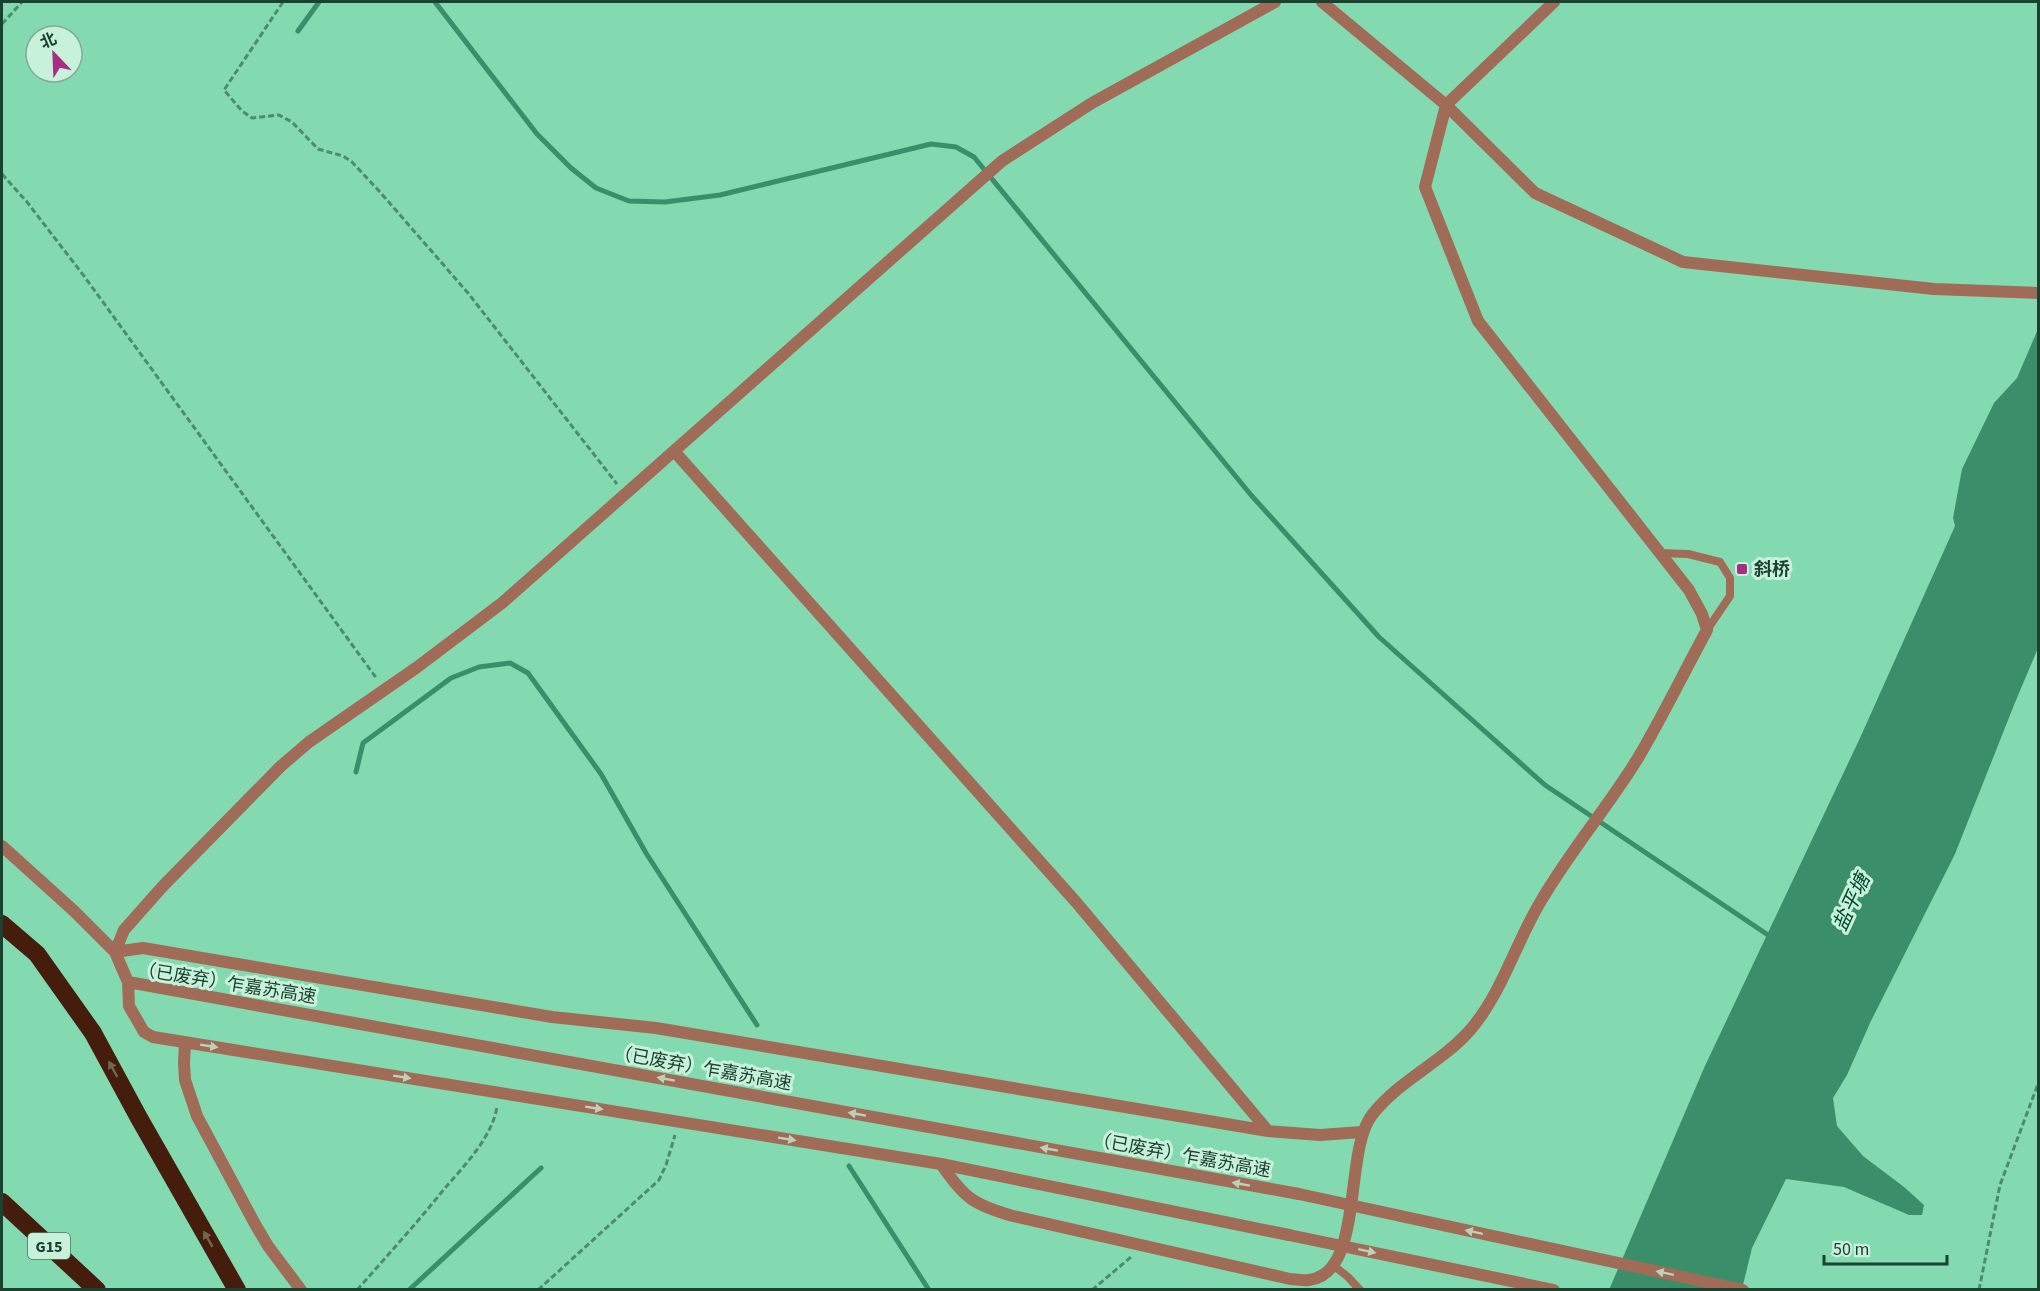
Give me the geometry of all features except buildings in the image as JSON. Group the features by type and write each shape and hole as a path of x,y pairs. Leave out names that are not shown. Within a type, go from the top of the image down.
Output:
{"highway":[{"path":"2,924 37,954 93,1033 237,1290"},
{"name":"G15","path":"2,1202 97,1290"}],"street":[{"path":"115,952 124,930 163,886 281,766 309,742 386,690 502,603 1002,161 1092,103 1275,2"},
{"path":"1322,2 1446,105 1535,193 1683,262 1934,289 2038,293"},
{"path":"941,1164 967,1198 985,1208 1144,1247 1290,1279 1309,1280 1321,1276 1339,1256 1347,1233 1357,1153 1362,1132 1371,1116 1387,1098 1444,1054 1471,1029 1503,977 1540,901 1638,759 1707,630 1702,614 1689,590 1478,321 1425,187 1446,105 1554,2"},
{"path":"674,451 1076,902 1268,1131"},
{"path":"2,846 74,911 115,952 128,982"},
{"path":"115,952 143,948 552,1017 656,1028 1268,1131 1320,1135 1362,1132"},
{"name":"（已废弃）乍嘉苏高速","path":"1554,1290 941,1164 153,1037 144,1032 129,1005 128,982 1299,1194 1743,1290"},
{"path":"185,1042 185,1080 197,1116 268,1246 301,1290"}],"lane":[{"path":"1660,553 1688,554 1720,562 1730,578 1730,596 1707,630"},
{"path":"1333,1265 1360,1290"}],"path":[{"path":"2,24 22,2"},
{"path":"283,2 224,90 242,111 252,118 279,115 292,122 318,149 344,156 352,162 381,192 468,293 626,495"},
{"path":"2,174 27,202 84,276 386,690"},
{"path":"1979,1290 2000,1185 2038,1084"},
{"path":"357,1290 399,1244 479,1145 493,1121 500,1093"},
{"path":"538,1290 659,1180 673,1145 678,1121"},
{"path":"1092,1290 1144,1247"}],"water":[{"name":"盐平塘","path":"2038,329 2038,648 1955,854 1870,1023 1847,1075 1833,1098 1837,1126 1863,1156 1924,1205 1922,1215 1909,1215 1844,1187 1786,1179 1752,1248 1742,1289 1609,1290 1704,1068 1860,738 1955,526 1953,518 1962,469 1994,403 2017,378"}],"waterway":[{"path":"298,31 319,2"},
{"path":"435,2 537,134 571,168 596,188 629,201 665,202 720,195 931,144 956,147 974,157 1251,495 1379,637 1545,785 1771,937"},
{"path":"356,772 363,743 451,678 479,667 510,663 528,673 601,774 646,853 757,1025"},
{"path":"849,1166 929,1290"},
{"path":"409,1290 541,1168"}],"place":[{"name":"斜桥","path":"1742,569"}]}
